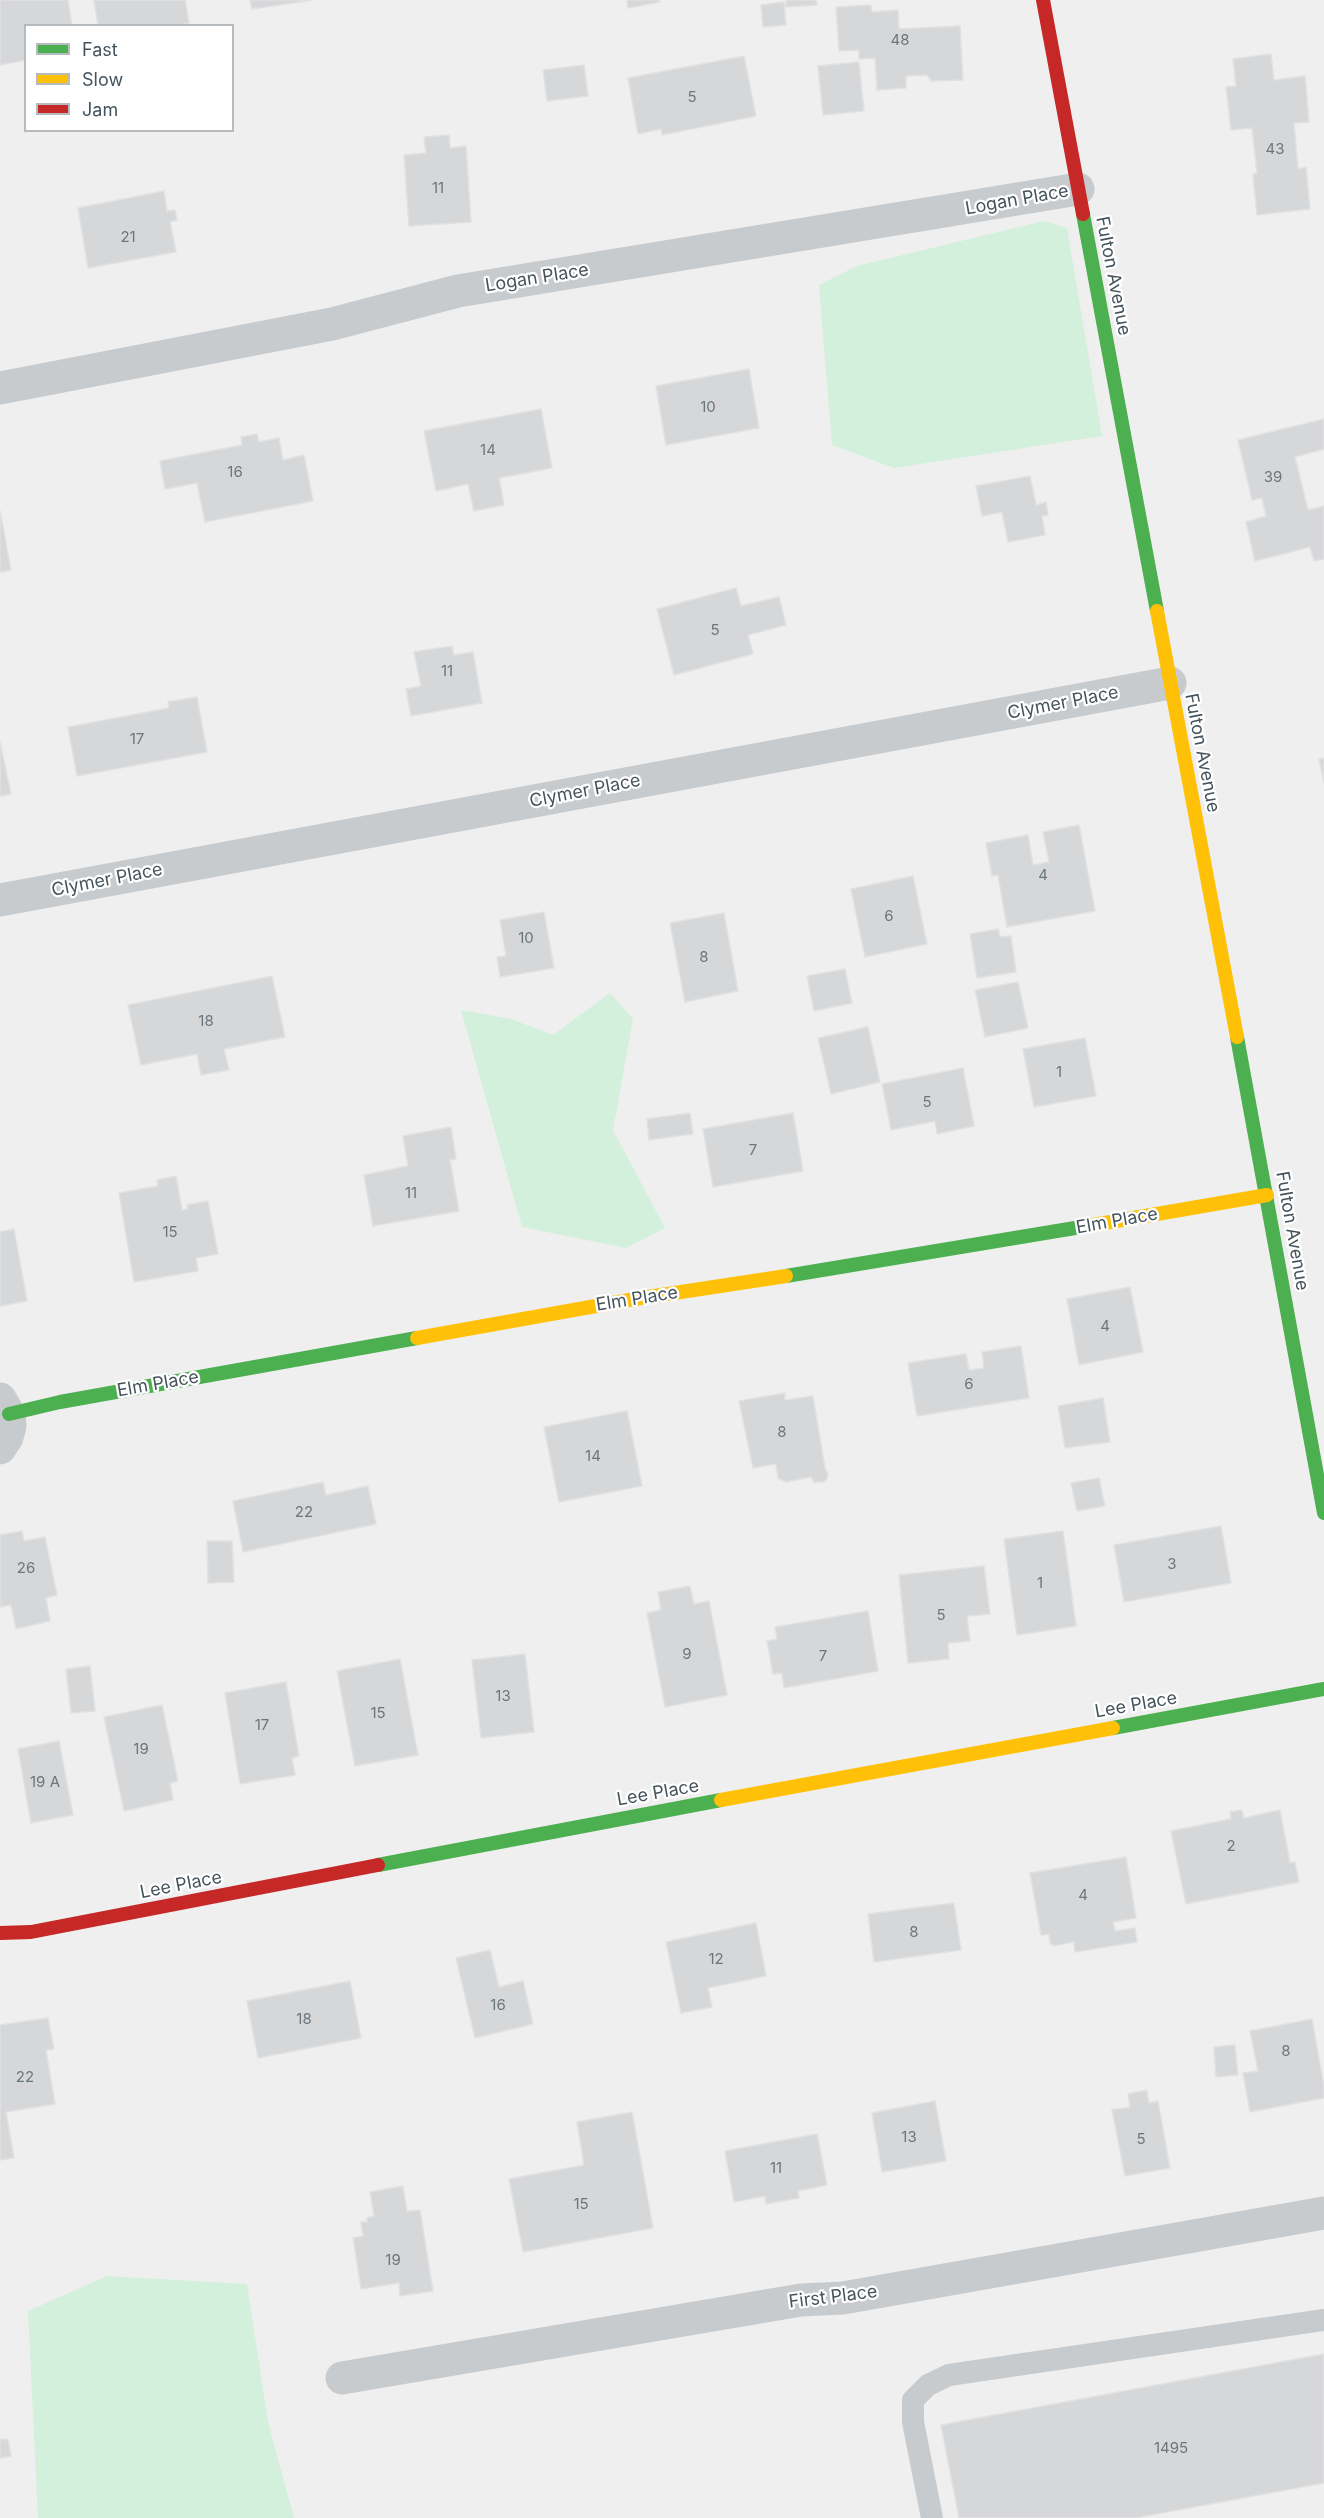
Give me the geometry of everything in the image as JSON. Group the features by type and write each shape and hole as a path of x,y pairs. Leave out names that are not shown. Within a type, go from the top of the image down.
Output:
{"street":[{"name":"Fulton Avenue","path":"1043,0 1267,1195 1324,1514"},
{"name":"Logan Place","path":"0,388 332,324 458,291 1078,189"},
{"name":"Clymer Place","path":"0,900 1170,682"},
{"name":"Elm Place","path":"0,1448 7,1437 10,1426 4,1407 60,1402 635,1299 832,1269 1267,1195"},
{"name":"Lee Place","path":"0,1933 31,1932 580,1826 1324,1689"},
{"name":"First Place","path":"342,2378 801,2300 855,2296 1324,2213"}],"lane":[{"path":"932,2518 913,2422 913,2400 928,2385 949,2375 1324,2320"}],"green space":[{"path":"1044,221 1067,228 1102,436 894,468 832,445 819,285 857,266"},
{"path":"610,993 633,1019 613,1130 665,1228 626,1248 522,1227 461,1010 511,1019 553,1035"},
{"path":"107,2276 247,2284 268,2422 294,2518 38,2518 28,2311"}],"building":[{"path":"0,0 68,0 72,24 24,24 24,60 0,65"},
{"path":"94,0 185,0 189,23 184,24 98,24"},
{"path":"250,0 313,0 252,9"},
{"path":"627,0 659,0 660,2 628,8"},
{"path":"786,0 816,0 817,5 786,7"},
{"path":"784,2 786,25 763,27 761,5"},
{"path":"871,5 872,12 898,10 899,29 960,26 963,80 931,81 927,75 906,76 906,88 877,90 875,58 859,59 859,50 839,51 836,7"},
{"path":"1271,54 1274,80 1305,76 1309,122 1294,123 1298,169 1306,167 1310,209 1257,215 1253,174 1257,173 1252,128 1231,130 1226,87 1236,86 1233,59"},
{"path":"744,56 756,116 662,135 661,129 638,134 628,78"},
{"path":"859,62 864,111 823,115 818,66"},
{"path":"584,65 588,96 547,101 543,70"},
{"path":"449,135 450,148 466,146 471,222 409,226 404,155 426,153 424,137"},
{"path":"164,191 167,211 175,210 177,220 170,222 176,252 88,268 78,208"},
{"path":"749,369 759,428 666,445 656,386"},
{"path":"541,409 552,468 499,478 504,505 474,511 468,484 436,491 424,431"},
{"path":"1324,419 1324,449 1295,457 1308,510 1324,506 1324,559 1314,561 1310,547 1255,561 1246,522 1266,516 1262,498 1252,500 1238,440"},
{"path":"257,434 259,442 279,438 283,460 304,455 313,501 205,522 197,483 165,489 160,461 242,445 241,437"},
{"path":"1030,476 1036,505 1046,502 1048,515 1042,516 1045,535 1008,542 1002,512 982,516 976,486"},
{"path":"0,511 11,570 0,572"},
{"path":"736,588 741,606 779,597 786,625 748,635 753,654 674,675 657,609"},
{"path":"452,646 454,655 473,652 482,703 411,716 406,689 421,686 414,652"},
{"path":"197,697 207,752 77,776 68,727 169,708 168,702"},
{"path":"0,742 11,794 0,796"},
{"path":"1324,758 1324,783 1319,759"},
{"path":"1079,825 1095,911 1007,927 998,875 992,876 986,843 1028,835 1033,865 1049,862 1043,832"},
{"path":"913,876 927,944 865,957 851,889"},
{"path":"544,912 554,968 500,977 497,957 506,956 500,920"},
{"path":"724,913 738,991 685,1002 670,923"},
{"path":"998,929 1000,937 1011,936 1016,972 977,978 970,934"},
{"path":"845,969 852,1003 814,1011 807,976"},
{"path":"272,976 285,1037 224,1049 229,1070 201,1075 197,1054 141,1065 128,1005"},
{"path":"1018,982 1028,1028 985,1037 975,990"},
{"path":"868,1027 880,1082 831,1094 818,1038"},
{"path":"1085,1038 1096,1096 1034,1107 1023,1049"},
{"path":"963,1068 974,1126 937,1134 935,1121 891,1130 882,1084"},
{"path":"690,1113 693,1134 649,1140 647,1119"},
{"path":"793,1113 803,1171 713,1187 703,1129"},
{"path":"451,1127 456,1159 450,1160 459,1211 373,1226 364,1175 408,1166 403,1136"},
{"path":"176,1176 182,1210 188,1209 187,1205 208,1201 218,1254 196,1258 198,1271 134,1282 119,1193 158,1186 157,1180"},
{"path":"14,1229 27,1301 0,1306 0,1232"},
{"path":"1130,1287 1143,1352 1079,1365 1067,1299"},
{"path":"1021,1346 1029,1398 917,1416 908,1363 966,1354 969,1370 984,1368 982,1352"},
{"path":"785,1393 785,1400 813,1396 825,1468 828,1474 824,1482 814,1482 811,1477 786,1482 778,1478 776,1464 753,1468 739,1401"},
{"path":"1103,1398 1110,1442 1065,1448 1058,1406"},
{"path":"627,1411 642,1486 559,1502 544,1427"},
{"path":"1099,1478 1105,1506 1077,1511 1071,1483"},
{"path":"323,1482 326,1495 368,1486 376,1524 243,1552 233,1501"},
{"path":"1221,1526 1231,1583 1124,1602 1114,1545"},
{"path":"22,1531 24,1541 45,1537 57,1595 46,1598 50,1621 16,1629 11,1605 0,1607 0,1535"},
{"path":"1063,1531 1076,1626 1017,1635 1004,1539"},
{"path":"207,1541 232,1541 234,1582 208,1583"},
{"path":"984,1566 990,1614 967,1616 970,1641 948,1643 949,1659 908,1663 899,1575"},
{"path":"690,1586 694,1604 709,1601 727,1695 665,1707 647,1613 661,1610 658,1592"},
{"path":"868,1611 878,1671 784,1688 782,1673 773,1674 767,1641 777,1639 775,1627"},
{"path":"525,1654 534,1732 481,1738 472,1660"},
{"path":"400,1659 418,1755 355,1766 337,1671"},
{"path":"90,1666 95,1711 71,1713 66,1669"},
{"path":"286,1682 299,1756 292,1758 295,1775 240,1784 225,1693"},
{"path":"162,1705 178,1781 170,1783 173,1800 124,1811 104,1717"},
{"path":"59,1741 73,1815 31,1823 18,1749"},
{"path":"1242,1810 1244,1818 1280,1810 1290,1863 1295,1862 1299,1882 1186,1904 1171,1831 1231,1819 1230,1812"},
{"path":"1126,1857 1136,1918 1113,1922 1115,1931 1135,1928 1137,1942 1075,1952 1074,1942 1053,1946 1049,1934 1041,1935 1030,1873"},
{"path":"954,1903 961,1950 874,1962 868,1914"},
{"path":"756,1923 766,1976 708,1988 712,2007 681,2013 666,1942"},
{"path":"490,1950 499,1987 523,1981 533,2024 475,2038 456,1958"},
{"path":"350,1981 361,2038 258,2058 247,2001"},
{"path":"48,2018 54,2049 46,2050 55,2104 6,2112 14,2158 0,2160 0,2025"},
{"path":"1312,2019 1324,2086 1324,2098 1250,2112 1243,2073 1258,2071 1250,2031"},
{"path":"1235,2045 1238,2075 1216,2077 1214,2047"},
{"path":"1147,2090 1149,2103 1158,2101 1170,2168 1125,2176 1112,2110 1130,2107 1128,2094"},
{"path":"935,2101 946,2161 882,2172 872,2113"},
{"path":"632,2112 653,2228 523,2252 509,2179 584,2165 577,2122"},
{"path":"817,2134 827,2185 798,2191 799,2198 766,2204 765,2196 734,2202 725,2151"},
{"path":"403,2186 407,2211 420,2210 433,2291 400,2296 399,2283 361,2289 353,2238 363,2236 361,2222 367,2222 367,2218 374,2216 370,2192"},
{"path":"1324,2354 1324,2483 1135,2518 959,2518 941,2425"},
{"path":"8,2439 11,2456 0,2458 0,2440"}],"traffic: fast":[{"path":"1083,214 1157,611"},
{"path":"1237,1037 1324,1513"},
{"path":"786,1276 1093,1225"},
{"path":"9,1414 60,1402 417,1338"},
{"path":"1113,1728 1324,1689"},
{"path":"378,1865 721,1800"}],"traffic: slow":[{"path":"1157,611 1237,1037"},
{"path":"1093,1225 1267,1195"},
{"path":"417,1338 635,1299 786,1276"},
{"path":"721,1800 1113,1728"}],"traffic: jam":[{"path":"1043,0 1083,214"},
{"path":"0,1933 31,1932 378,1865"}]}
